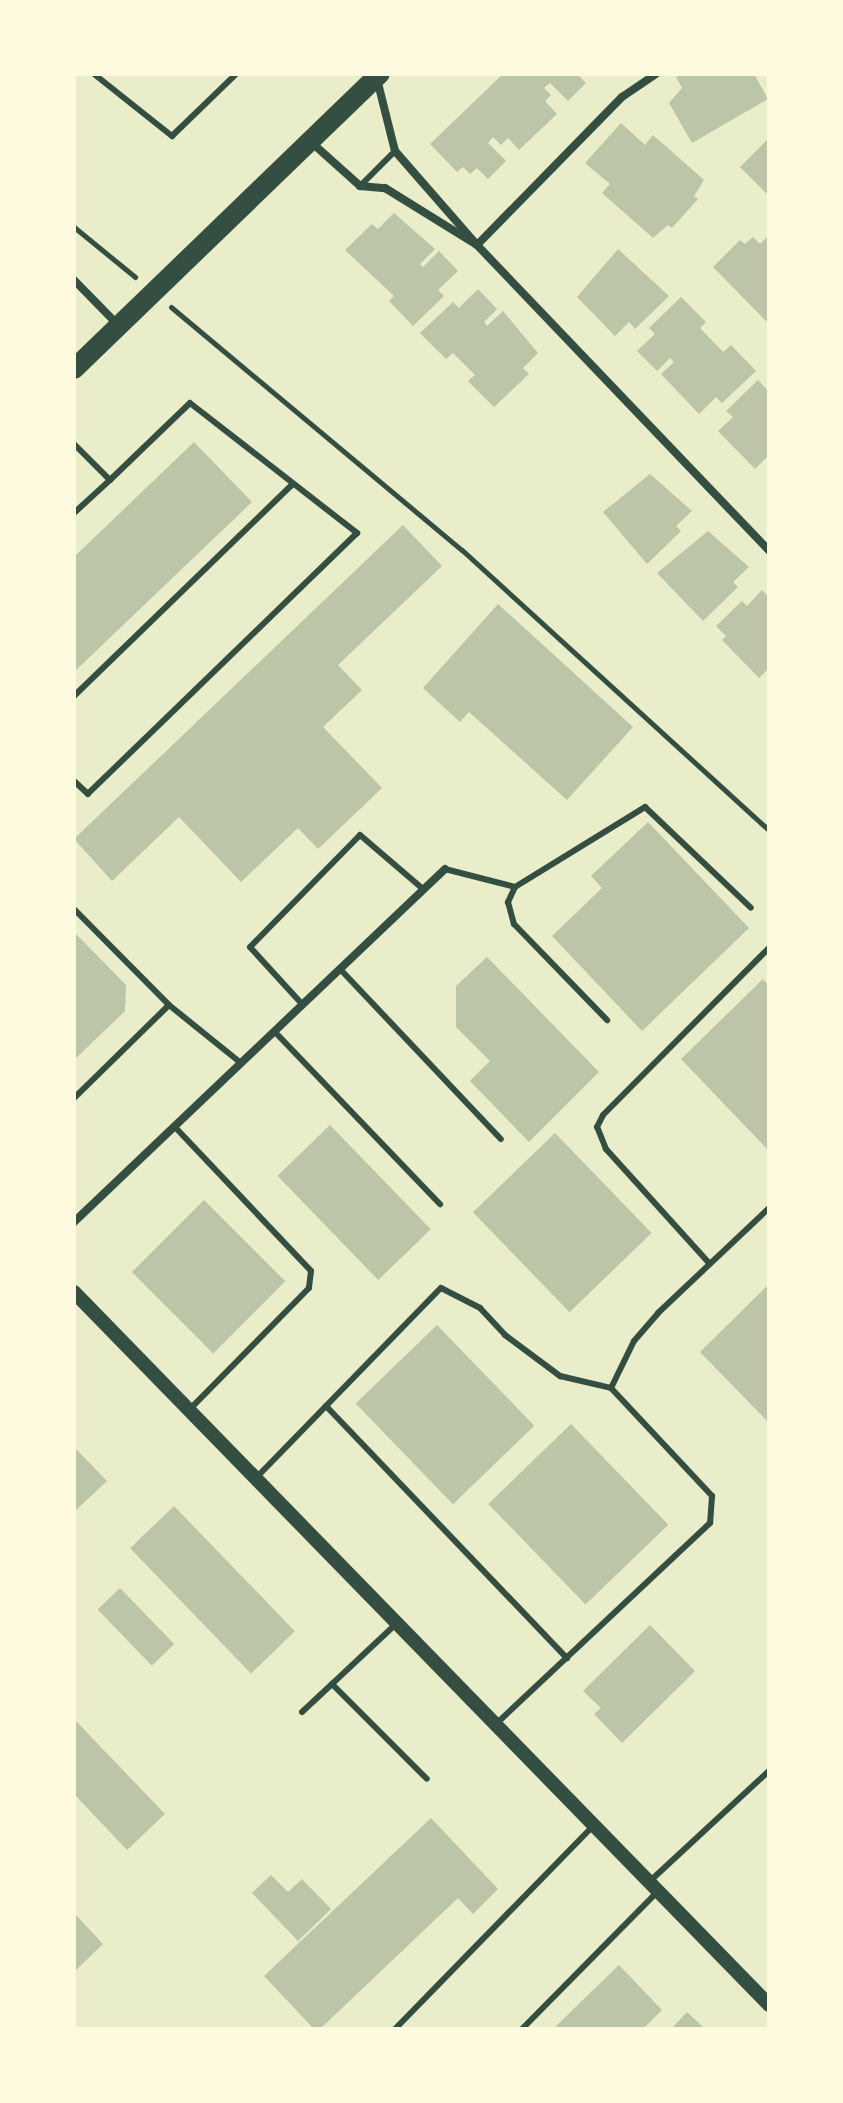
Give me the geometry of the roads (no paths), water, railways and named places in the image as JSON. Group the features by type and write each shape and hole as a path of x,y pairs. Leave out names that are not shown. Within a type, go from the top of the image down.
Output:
{"main road":[{"path":"74,369 378,76"}],"street":[{"path":"477,245 622,97 656,74"},
{"path":"378,76 395,151 477,245 769,551"},
{"path":"311,141 360,186 385,188 477,245"},
{"path":"74,280 119,325"},
{"path":"74,1222 445,869"},
{"path":"74,1292 769,2005"}],"lane":[{"path":"94,74 172,136 236,74"},
{"path":"360,186 395,151"},
{"path":"74,513 190,403 357,533 88,794 74,781"},
{"path":"74,444 110,480"},
{"path":"74,696 293,484"},
{"path":"607,1020 514,924 508,902 515,887 645,807 751,908"},
{"path":"302,1004 250,947 360,835 423,889"},
{"path":"445,869 515,887"},
{"path":"74,909 169,1005 241,1063"},
{"path":"709,1263 606,1149 597,1127 603,1115 769,948"},
{"path":"340,969 501,1139"},
{"path":"74,1098 169,1005"},
{"path":"274,1031 440,1204"},
{"path":"174,1126 311,1271 309,1288 189,1410"},
{"path":"611,1388 634,1341 709,1263 769,1208"},
{"path":"256,1478 441,1288 472,1302 560,1376 611,1388 712,1496 715,1508 710,1523 496,1725"},
{"path":"326,1406 567,1658"},
{"path":"302,1712 397,1623"},
{"path":"332,1684 427,1779"},
{"path":"522,2029 654,1886 769,1771"},
{"path":"395,2029 594,1825"}]}
